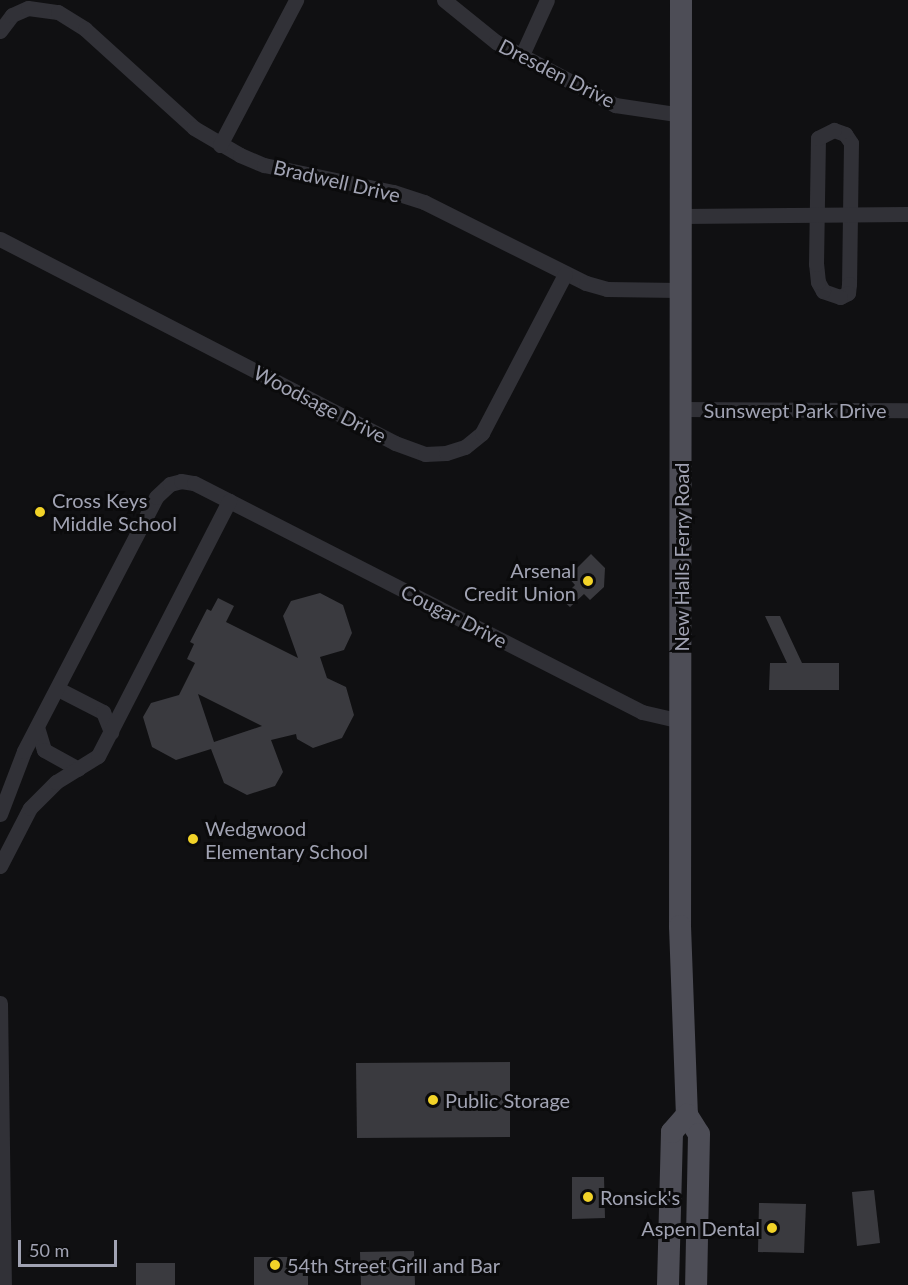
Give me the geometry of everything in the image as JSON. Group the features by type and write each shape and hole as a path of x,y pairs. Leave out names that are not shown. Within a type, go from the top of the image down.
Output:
{"main road":[{"name":"New Halls Ferry Road","path":"681,0 683,216 678,290 681,409 680,926 687,1114 699,1134 701,1279"},
{"path":"668,1285 672,1132 687,1114"}],"street":[{"path":"220,145 296,0"},
{"name":"Dresden Drive","path":"444,0 473,27 615,105 683,115"},
{"path":"522,55 547,0"},
{"name":"Bradwell Drive","path":"0,31 12,15 28,8 58,12 85,29 194,128 220,145 264,165 393,192 424,202 565,274 607,289 678,290"},
{"path":"834,130 845,134 851,143 852,214 848,293 840,297 823,291 818,282 816,213 818,138 834,130"},
{"path":"683,216 816,213 908,214"},
{"name":"Woodsage Drive","path":"0,239 395,443 425,454 446,453 465,447 482,432 565,274"},
{"name":"Sunswept Park Drive","path":"681,409 908,410"},
{"name":"Cougar Drive","path":"0,814 15,770 156,497 170,484 181,481 194,483 230,501 642,712 681,721"},
{"path":"0,866 30,808 56,782 98,756 230,501"},
{"path":"58,689 103,712 111,732"},
{"path":"37,727 44,750 78,768"},
{"path":"0,1003 4,1285"}],"building":[{"name":"Arsenal Credit Union","path":"591,554 605,568 604,587 590,600 584,594 570,607 561,599 575,585 568,577"},
{"name":"Wedgwood Elementary School","path":"320,593 343,605 352,633 344,650 320,657 327,678 346,687 354,715 342,738 313,748 297,739 296,734 271,740 283,772 275,786 247,795 224,783 211,749 176,760 152,747 143,717 151,703 179,695 195,663 187,659 194,644 190,642 207,609 211,611 218,598 234,606 226,622 298,658 283,616 291,601","holes":["198,694 262,726 214,742"]},
{"path":"765,616 780,616 802,663 839,663 839,690 769,690 770,663 787,663"},
{"name":"Public Storage","path":"510,1062 510,1137 357,1138 356,1063"},
{"name":"Ronsick's","path":"572,1177 604,1177 605,1218 572,1219"},
{"path":"874,1190 880,1243 857,1246 852,1192"},
{"path":"759,1203 806,1204 804,1253 758,1252"},
{"path":"414,1251 415,1285 361,1285 360,1252"},
{"name":"54th Street Grill and Bar","path":"254,1257 295,1257 295,1273 308,1273 308,1285 254,1285"},
{"path":"136,1263 175,1263 175,1285 136,1285"}],"place":[{"name":"Cross Keys Middle School","path":"40,512"},
{"name":"Arsenal Credit Union","path":"588,581"},
{"name":"Wedgwood Elementary School","path":"193,839"},
{"name":"Public Storage","path":"433,1100"},
{"name":"Ronsick's","path":"588,1197"},
{"name":"Aspen Dental","path":"772,1228"},
{"name":"54th Street Grill and Bar","path":"275,1265"}]}
